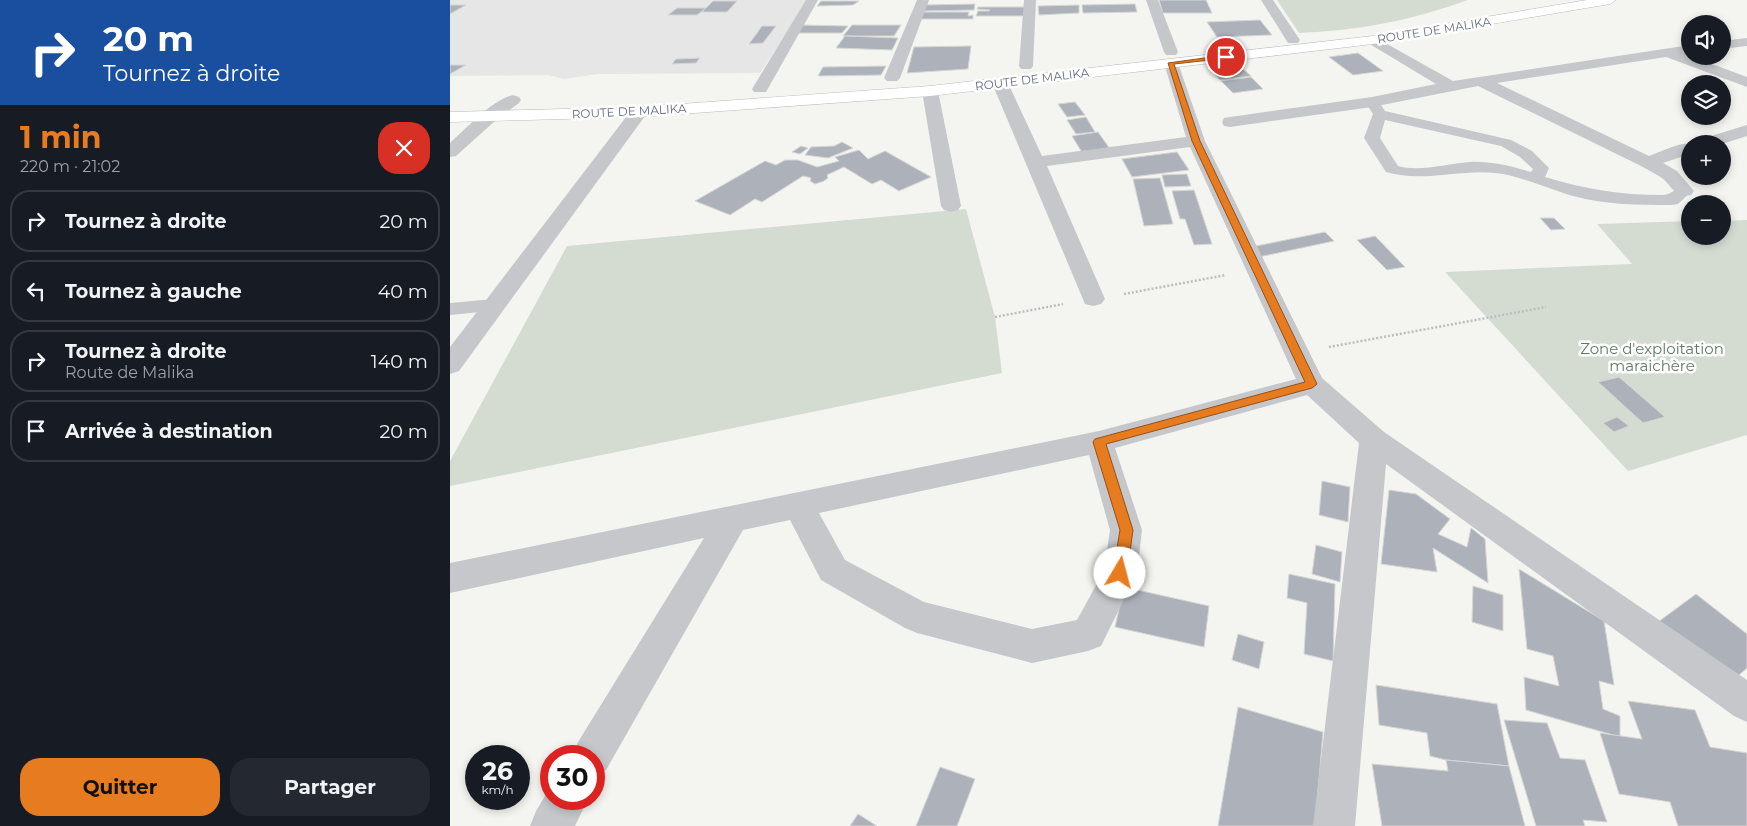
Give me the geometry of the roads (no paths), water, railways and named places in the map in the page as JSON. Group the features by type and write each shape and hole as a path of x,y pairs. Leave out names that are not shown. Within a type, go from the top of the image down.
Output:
{"main road":[{"name":"ROUTE DE MALIKA","path":"450,117 488,108 639,112 930,91 995,76 1026,66 1171,58 1293,40 1403,27 1560,0"},
{"name":"ROUTE DE MALIKA","path":"995,76 1373,40 1610,0"},
{"path":"873,79 909,76"},
{"path":"755,89 798,86"},
{"path":"513,100 532,99"}],"street":[{"path":"755,89 812,0"},
{"path":"892,78 923,0"},
{"path":"1026,66 1030,0"},
{"path":"1152,0 1196,141 1296,354 1312,384 1374,440 1747,702"},
{"path":"1267,0 1293,40"},
{"path":"1373,40 1450,86"},
{"path":"1731,44 1747,42"},
{"path":"1230,122 1376,108 1450,86 1681,50"},
{"path":"1666,52 1747,82"},
{"path":"995,76 1036,162 1094,299"},
{"path":"1480,81 1648,162 1670,175 1684,191"},
{"path":"930,91 950,206"},
{"path":"450,152 488,108 513,100"},
{"path":"450,365 639,112"},
{"path":"1731,135 1747,130"},
{"path":"1036,162 1196,141"},
{"path":"1648,162 1681,151"},
{"path":"450,578 1099,442 1312,384"},
{"path":"1334,826 1374,440"},
{"path":"798,505 833,570 917,617 1032,646 1088,634 1120,573 1126,530 1099,442"},
{"path":"599,745 733,519"},
{"path":"551,826 560,810"}],"lane":[{"path":"1536,178 1541,168 1526,154 1506,143 1376,108 1372,138 1392,169 1412,172 1470,167 1500,168 1576,192 1627,200 1672,200 1684,191"},
{"path":"450,309 494,305"}],"park label":[{"name":"Zone d'exploitation maraichère","path":"1652,356"}]}
